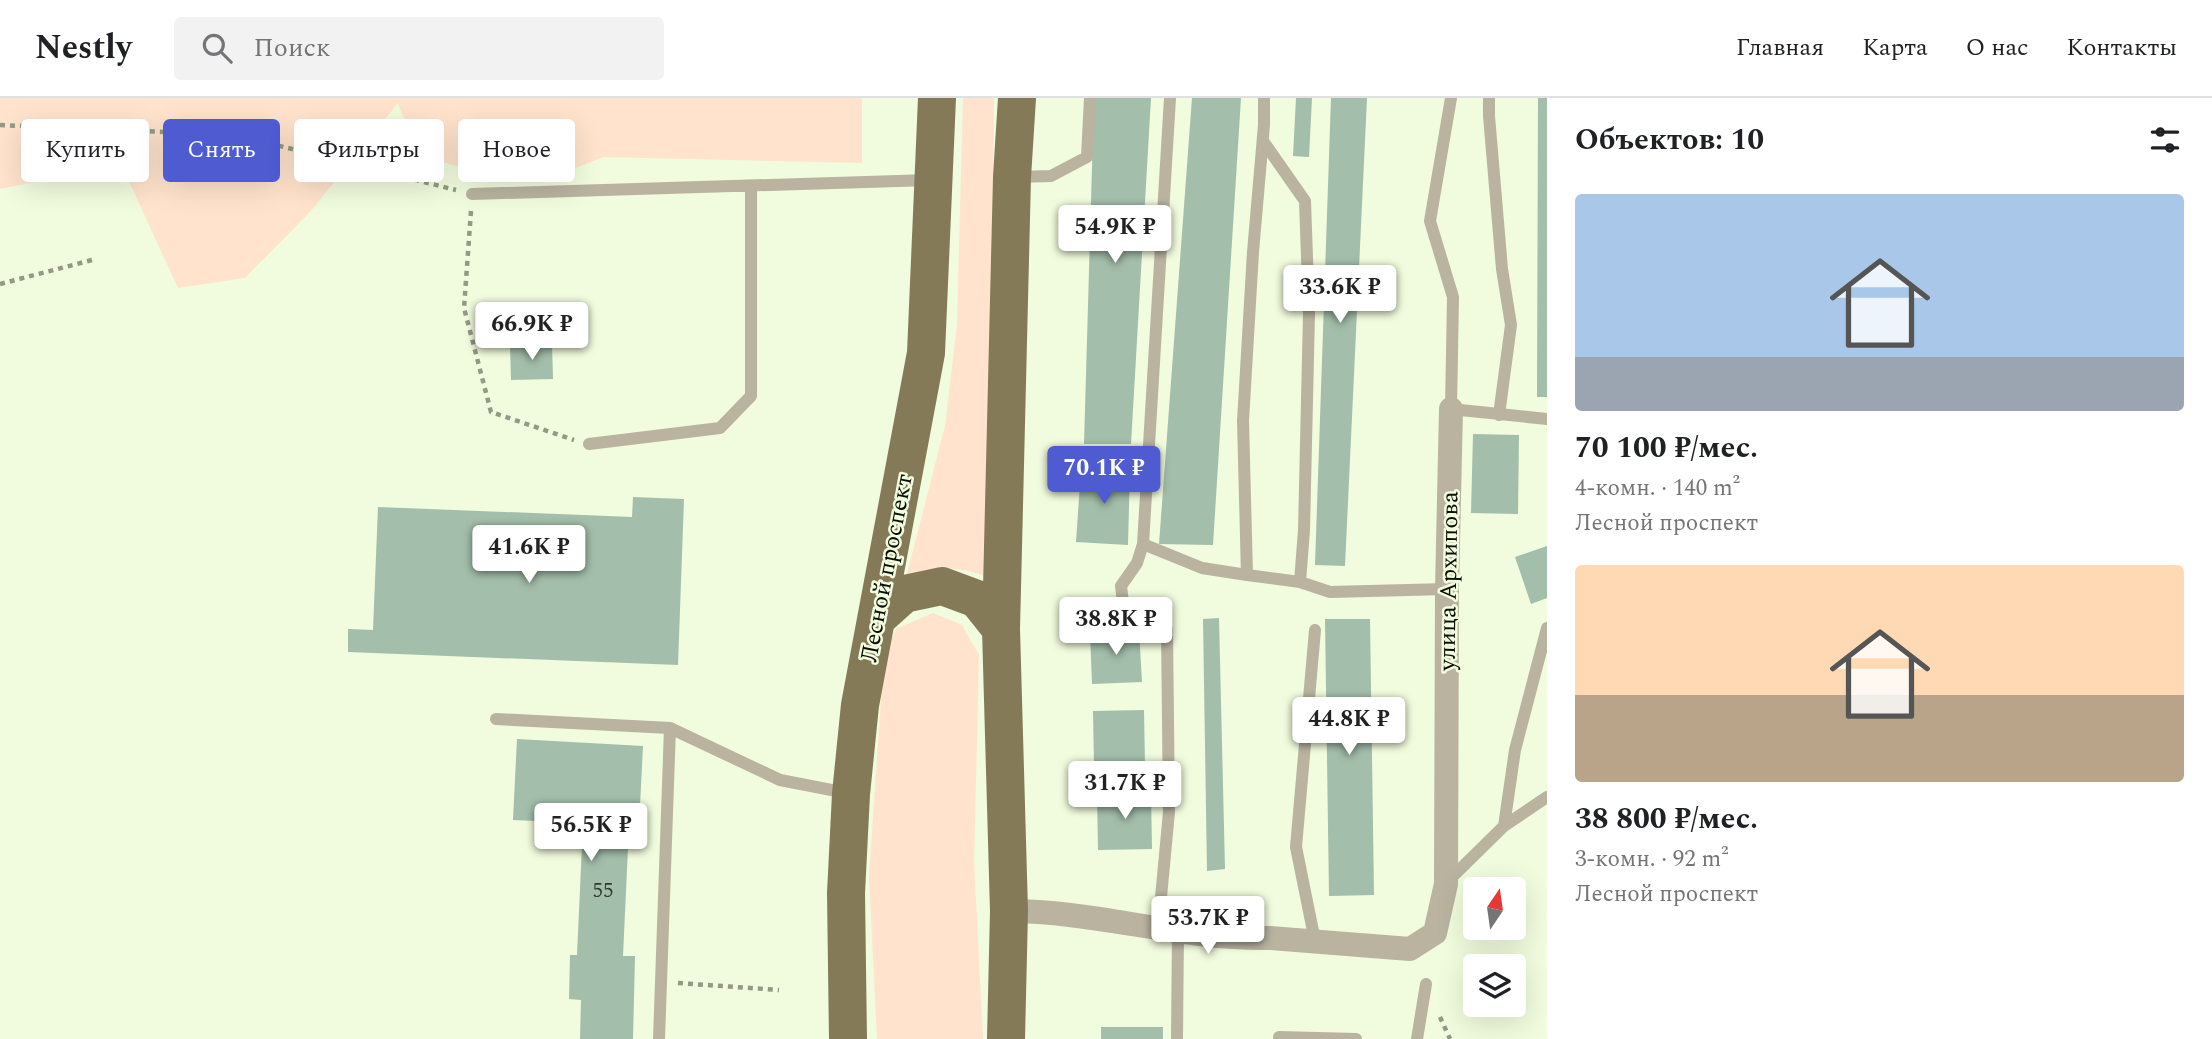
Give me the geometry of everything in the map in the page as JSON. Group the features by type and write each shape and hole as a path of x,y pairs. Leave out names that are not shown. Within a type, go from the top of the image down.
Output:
{"main road":[{"name":"Лесной проспект","path":"848,1039 846,905 851,794 860,705 926,353 937,98"},
{"path":"1006,1039 1009,911 1001,629 1017,98"},
{"path":"876,619 904,594 942,586 977,599 1001,629"}],"street":[{"name":"улица Архипова","path":"1315,941 1410,948 1435,933 1446,884 1447,589 1451,409"},
{"path":"1009,911 1044,911 1168,930 1247,938 1315,941"}],"lane":[{"path":"1013,177 1051,176 1087,157 1090,98"},
{"path":"1170,98 1143,544 1137,563 1121,586 1124,611 1167,629 1168,930 1177,1039"},
{"path":"1247,575 1243,421 1264,98"},
{"path":"1451,98 1430,221 1453,297 1451,409 1547,419"},
{"path":"1489,98 1502,269 1511,325 1499,415"},
{"path":"1263,141 1305,201 1309,314 1304,530 1300,582"},
{"path":"472,194 934,180"},
{"path":"589,444 720,428 751,396 751,187"},
{"path":"1143,544 1202,568 1300,582 1330,592 1447,589"},
{"path":"1504,826 1515,750 1547,628"},
{"path":"1315,630 1296,847 1315,941"},
{"path":"496,719 670,728 780,780 851,794"},
{"path":"659,1039 670,728"},
{"path":"1446,884 1504,826 1547,797"},
{"path":"1417,1039 1426,984"},
{"path":"1279,1039 1356,1039"}],"path":[{"path":"0,125 236,135 472,194 464,308 491,412 589,444"},
{"path":"0,284 92,260"},
{"path":"660,982 779,990"}],"shaded area":[{"path":"0,98 862,98 862,163 603,157 575,168 575,119 458,119 458,167 444,162 444,119 404,119 398,103 385,119 294,119 294,182 334,182 310,212 245,278 178,288 129,182 149,182 149,119 21,119 21,182 34,182 0,189"},
{"path":"963,98 994,98 988,577 948,568 907,574 945,426 957,325"},
{"path":"933,613 962,625 979,655 974,863 983,1039 877,1039 869,876 884,656 896,629"}],"building":[{"path":"1094,98 1151,98 1131,444 1084,444"},
{"path":"1192,98 1241,98 1213,545 1159,544"},
{"path":"1296,98 1312,98 1309,157 1293,156"},
{"path":"1331,98 1367,98 1345,566 1315,565"},
{"path":"1538,98 1547,98 1547,397 1537,397"},
{"path":"552,344 553,379 511,380 510,345"},
{"path":"1473,434 1519,435 1518,514 1471,513"},
{"path":"1130,468 1128,545 1076,542 1081,469"},
{"path":"633,497 684,499 678,665 348,652 348,629 373,630 378,507 632,517"},
{"path":"1547,546 1547,598 1531,604 1515,557"},
{"path":"1219,618 1225,869 1207,871 1203,619"},
{"path":"1325,619 1370,619 1374,895 1329,896"},
{"path":"1139,630 1142,682 1092,684 1090,632"},
{"path":"1144,710 1145,765 1094,766 1093,711"},
{"path":"517,739 643,746 639,826 629,826 623,956 635,956 633,1039 580,1039 581,1000 569,999 570,955 577,955 583,823 513,820"},
{"path":"1151,792 1152,849 1098,850 1097,793"},
{"path":"1101,1027 1163,1027 1163,1039 1101,1039"}]}
